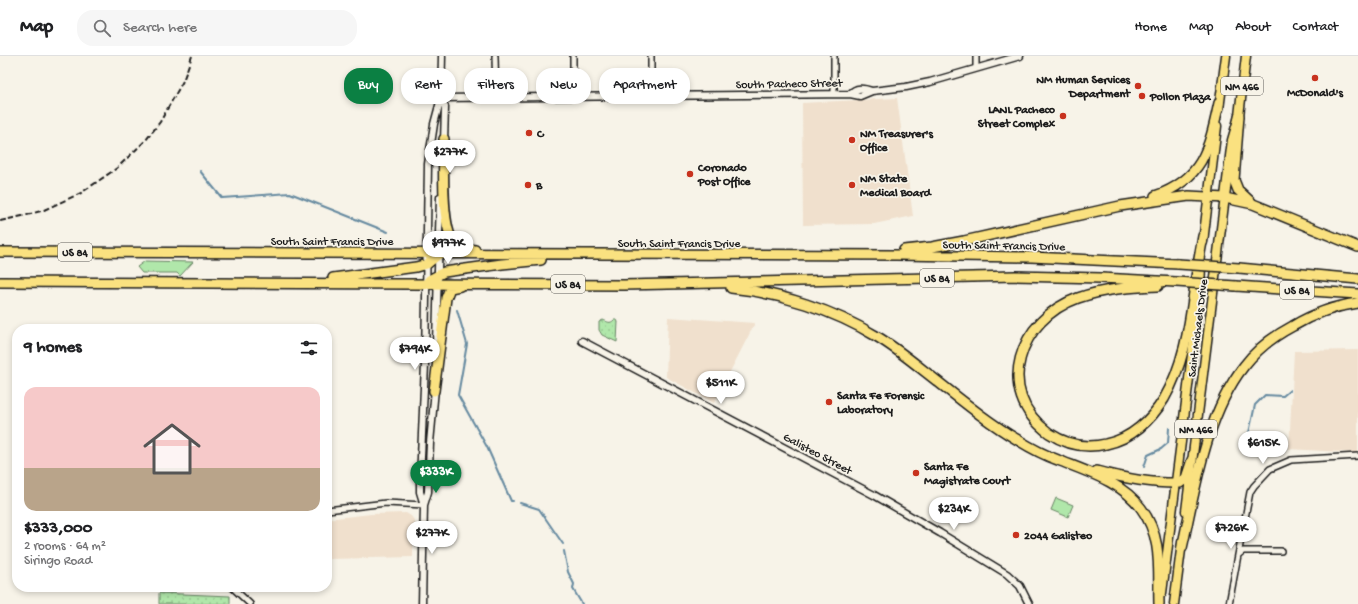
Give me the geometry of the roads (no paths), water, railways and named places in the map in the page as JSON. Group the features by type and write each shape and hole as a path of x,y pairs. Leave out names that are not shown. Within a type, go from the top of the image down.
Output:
{"highway":[{"path":"1120,206 1164,193 1188,178 1206,154 1212,138 1220,103"},
{"path":"1238,116 1234,180 1238,190 1253,204"},
{"path":"444,139 445,209 449,233 455,243 463,248 528,254"},
{"path":"848,255 932,247 1120,206 1180,196 1225,198 1253,204 1358,246"},
{"path":"1176,284 1117,288 1092,294 1064,304 1053,310 1037,324 1029,335 1022,350 1018,377 1024,403 1032,417 1056,438 1079,446 1098,446 1108,444 1125,438 1143,425 1163,400 1171,385 1186,342 1203,236"},
{"name":"South Saint Francis Drive","path":"0,252 182,252 427,259"},
{"path":"0,256 29,252"},
{"path":"302,283 416,268 427,259 439,254"},
{"name":"South Saint Francis Drive","path":"439,254 1031,257 1239,268 1358,279"},
{"path":"438,279 451,271 589,255"},
{"name":"US 84","path":"0,282 427,283 438,279 466,284 698,284 1007,276 1101,278 1176,284 1211,284 1358,294"},
{"path":"434,391 446,298 450,288 466,284"},
{"path":"698,284 739,289 784,298 821,310 860,327 877,336 904,355 984,418 1001,429 1036,450 1078,467 1120,488 1134,500 1147,518 1156,540 1159,552 1160,604"},
{"path":"1182,548 1203,455 1216,417 1227,394 1244,366 1266,344 1282,332 1309,316 1334,308 1358,303"},
{"path":"1078,467 1124,478 1180,483 1186,478 1192,460"}],"main road":[{"name":"Saint Michaels Drive","path":"1160,604 1200,291 1203,236 1226,56"},
{"name":"Saint Michaels Drive","path":"1174,604 1232,140 1238,116 1246,56"}],"street":[{"path":"442,56 442,68"},
{"path":"495,56 495,68"},
{"path":"572,56 572,68"},
{"path":"651,56 651,68"},
{"path":"834,56 834,94"},
{"path":"976,56 976,68"},
{"name":"South Pacheco Street","path":"690,96 850,94 853,90 860,88 872,91 930,82 1020,56"},
{"path":"424,505 420,492 420,486 427,283 429,152 439,104"},
{"path":"422,604 424,505 428,492 434,391 440,184 444,139 445,107 444,104"},
{"name":"Galisteo Street","path":"582,341 874,495 940,533 1007,574 1020,586 1029,604"},
{"path":"1229,604 1250,492 1254,486 1270,469 1291,460 1358,456"},
{"path":"332,509 386,503 424,505"},
{"path":"1238,555 1243,551 1281,551"},
{"path":"237,592 250,604"}],"waterway":[{"path":"200,171 222,198 290,193 388,232"},
{"path":"457,310 467,344 458,395 487,447 511,501 513,501"},
{"path":"1246,447 1255,405 1265,395 1283,396 1290,390"},
{"path":"1144,467 1148,455 1161,449 1168,443 1169,428"},
{"path":"520,503 539,509 563,544"},
{"path":"564,551 568,572 574,584 573,589 582,604"}],"railway":[{"path":"0,221 44,210 81,193 117,168 146,140 160,122 183,81 192,56"}],"place":[{"name":"McDonald's","path":"1315,78"},
{"name":"NM Human Services Department","path":"1138,86"},
{"name":"Pollon Plaza","path":"1142,96"},
{"name":"LANL Pacheco Street Complex","path":"1063,116"},
{"name":"C","path":"529,133"},
{"name":"NM Treasurer's Office","path":"852,140"},
{"name":"Coronado Post Office","path":"690,174"},
{"name":"B","path":"528,185"},
{"name":"NM State Medical Board","path":"852,185"},
{"name":"Santa Fe Forensic Laboratory","path":"829,402"},
{"name":"Santa Fe Magistrate Court","path":"916,473"},
{"name":"2044 Galisteo","path":"1016,535"}]}
